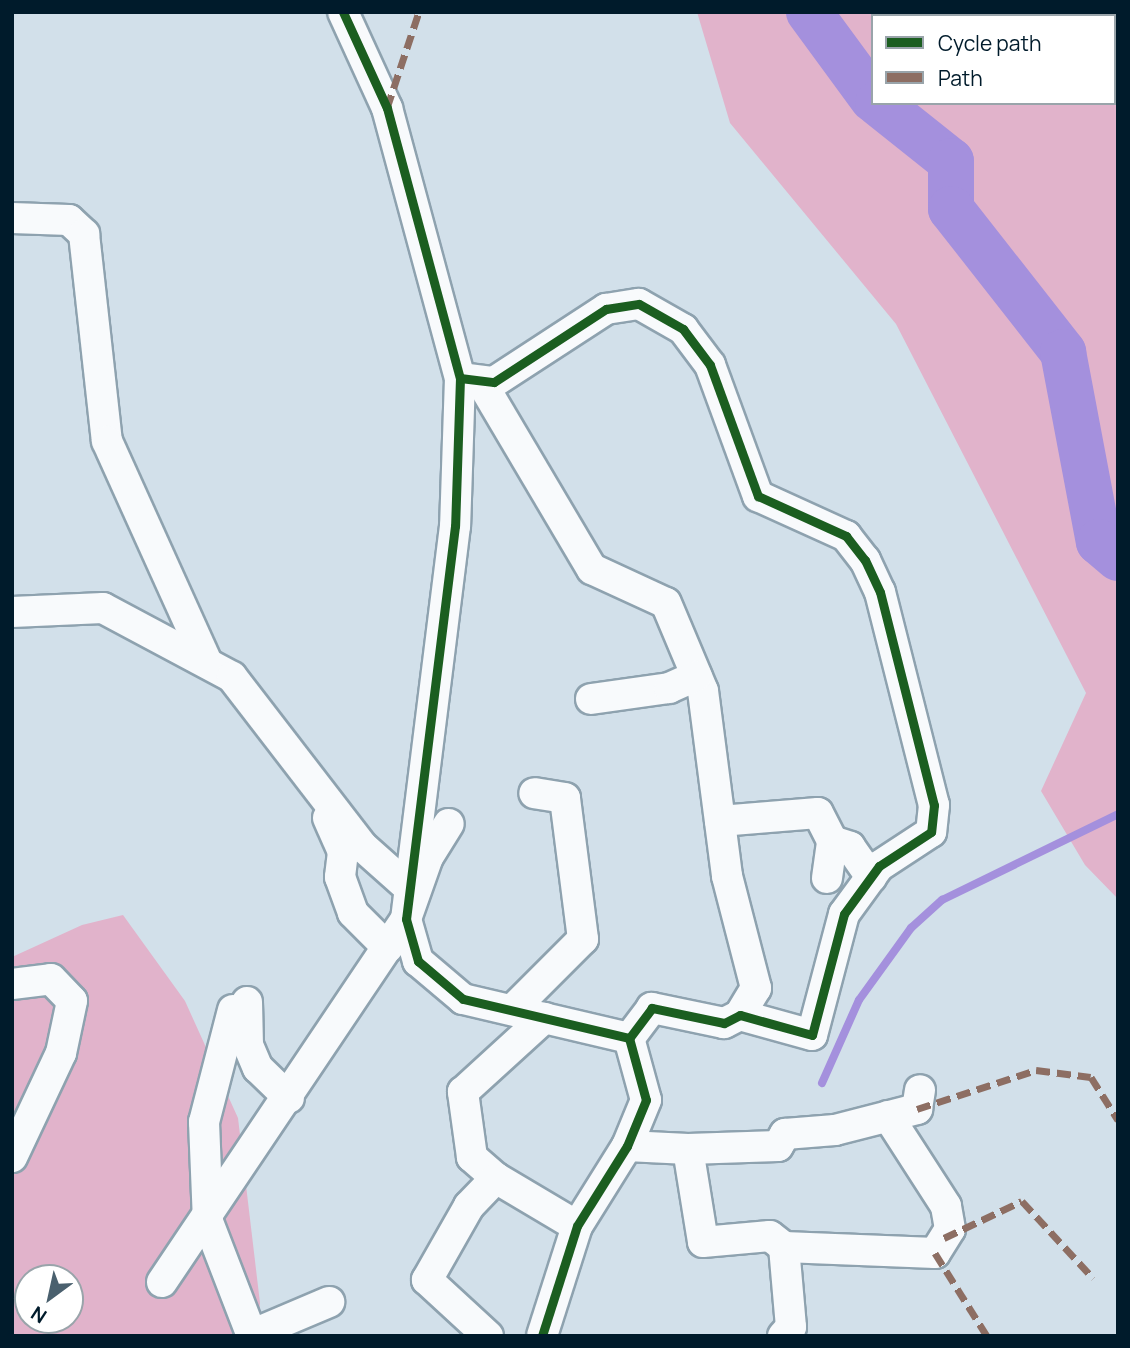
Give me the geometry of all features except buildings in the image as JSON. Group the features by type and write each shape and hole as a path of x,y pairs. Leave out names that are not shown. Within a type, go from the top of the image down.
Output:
{"street":[{"path":"343,12 387,108 472,382 592,569 666,604 696,676 720,821 756,988 740,1015 724,1023 652,1008 629,1038"},
{"path":"12,218 69,220 84,234 107,441 206,662"},
{"path":"472,382 606,309 639,304 683,329 710,365 758,496 846,536 880,592 934,806 931,832 871,877 844,914 812,1035 740,1015"},
{"path":"472,382 406,886 406,919 418,961 454,992 544,1018 629,1038"},
{"path":"12,612 103,608 232,677 263,710 313,783 362,846 406,886"},
{"path":"591,699 669,688 696,676"},
{"path":"313,783 343,852 340,877 352,913 388,948"},
{"path":"513,1009 583,939 565,797 534,793"},
{"path":"720,821 818,813 832,841 827,878"},
{"path":"162,1282 208,1222 388,948 406,919 428,857 449,824"},
{"path":"832,841 850,846 871,877"},
{"path":"12,984 51,979 72,1001 61,1054 12,1157"},
{"path":"289,1098 253,1057 240,1006 204,1122 208,1222 251,1336 329,1303"},
{"path":"544,1018 463,1092 472,1157 496,1178 577,1226"},
{"path":"542,1336 577,1226 627,1146 646,1100 629,1038"},
{"path":"627,1146 688,1149 778,1146 785,1134 917,1109 919,1090"},
{"path":"688,1149 703,1242 770,1236 785,1247 935,1253 950,1229 946,1206 888,1116"},
{"path":"488,1336 427,1280 447,1237 496,1178"},
{"path":"783,1336 791,1327 785,1247"}],"shaded area":[{"path":"697,12 1118,12 1118,899 1085,865 1041,791 1086,693 896,324 730,123"},
{"path":"123,915 185,1001 238,1118 260,1303 257,1336 12,1336 12,957 82,925"}],"waterway":[{"path":"809,12 871,96"},
{"path":"881,105 951,161 951,209 1063,352 1099,542 1118,558"},
{"path":"822,1083 859,1000 911,928 942,900 1118,814"}],"marked path":[{"path":"387,108 419,12"},
{"path":"917,1109 1036,1070 1091,1077 1118,1120"},
{"path":"944,1238 1022,1201 1093,1278"},
{"path":"935,1253 987,1336"}],"cycle path":[{"path":"343,12 387,108 460,378 455,526 406,919 418,961 463,999 629,1038 646,1100 627,1146 577,1226 542,1336"},
{"path":"460,378 494,382 606,309 639,304 683,329 710,365 758,496 846,536 865,560 880,592 934,805 931,832 879,866 844,914 812,1035 740,1015 724,1023 652,1008 629,1038"}]}
